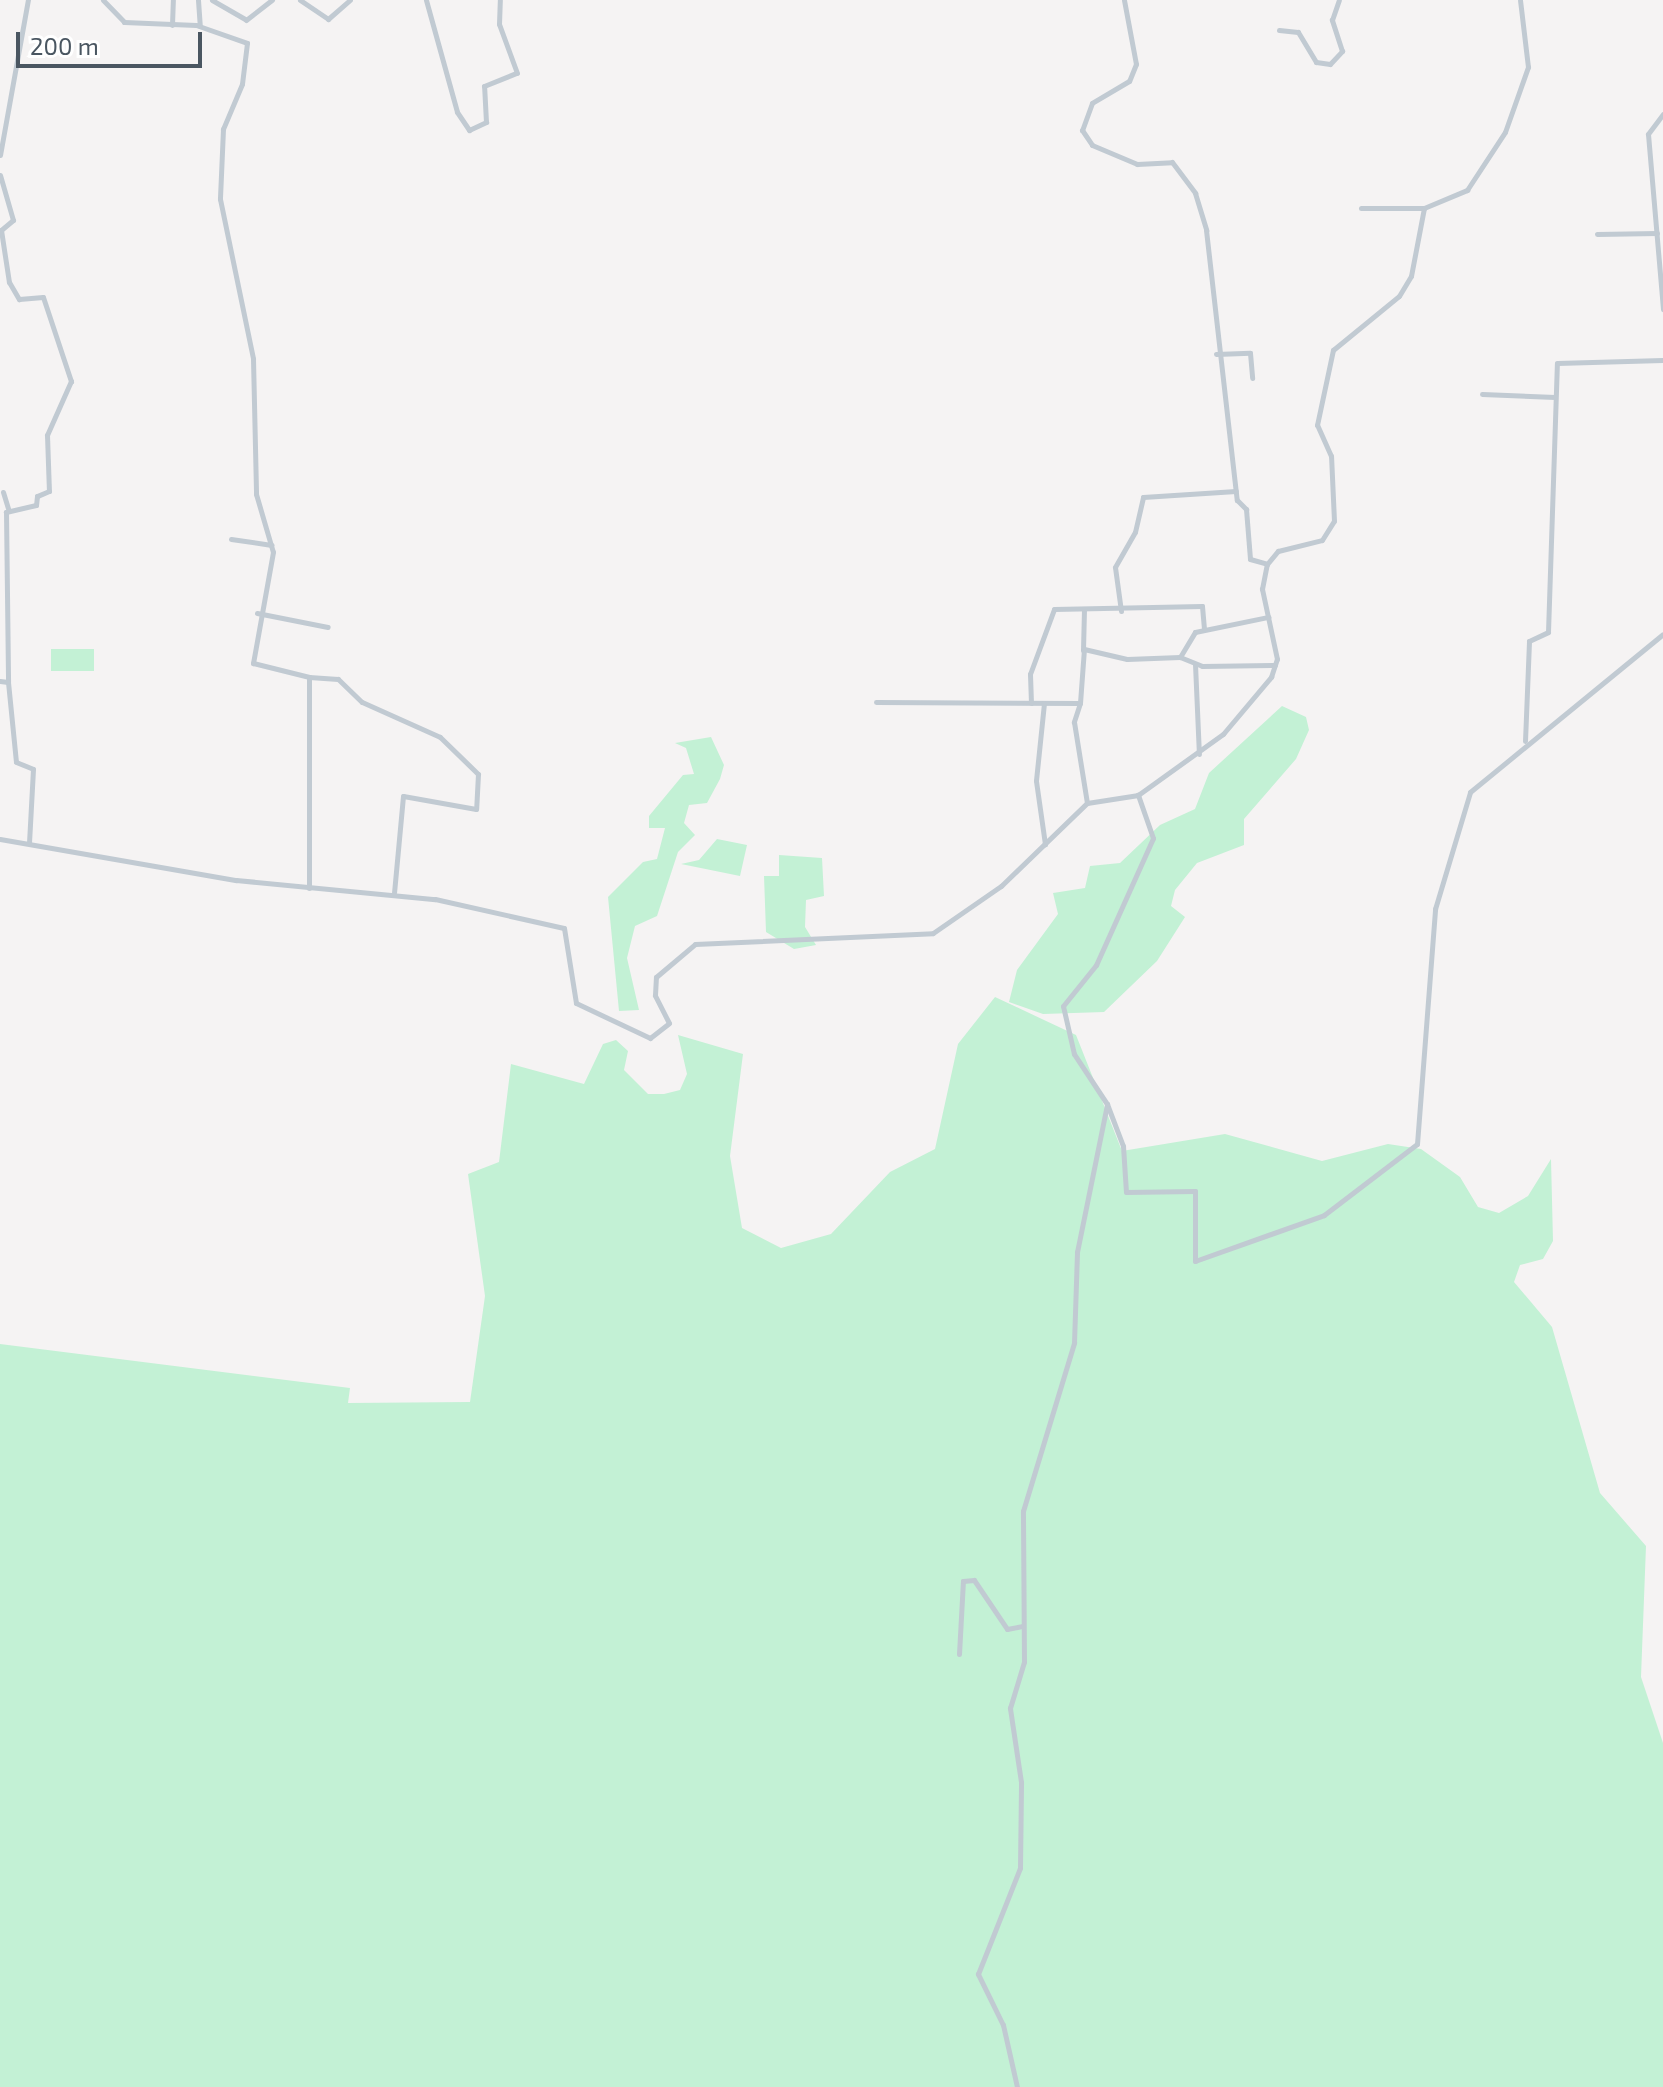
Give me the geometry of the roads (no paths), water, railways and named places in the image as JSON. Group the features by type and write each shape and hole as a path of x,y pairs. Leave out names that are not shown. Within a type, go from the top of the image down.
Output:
{"street":[{"path":"0,155 28,0"},
{"path":"103,0 124,22 200,26 248,45 240,92 223,129 221,207 253,359 256,494 272,545 257,613 254,666 309,677 338,679 362,702 440,737 478,774 476,809 403,796 394,893"},
{"path":"172,25 173,0"},
{"path":"198,0 200,26"},
{"path":"212,0 246,20 272,0"},
{"path":"300,0 328,19 350,0"},
{"path":"426,0 457,112 469,130 486,122 487,82 517,73 499,24 500,0"},
{"path":"1124,0 1136,64 1129,81 1092,103 1082,130 1092,145 1137,164 1172,162 1195,193 1206,230 1216,354 1236,491 1246,509 1250,559 1267,564"},
{"path":"1279,30 1298,32 1316,62 1335,62 1343,46 1332,20 1339,0"},
{"path":"1361,208 1424,208 1476,181 1523,95 1528,67 1520,0"},
{"path":"1663,114 1648,134 1663,309"},
{"path":"0,175 13,220 1,230 9,282 19,299 43,297 71,381 47,438 49,491 37,496 37,505 8,508"},
{"path":"0,839 309,888 394,893 564,928 576,1003 650,1038 669,1023 655,995 656,977 694,945 933,933 1045,844 1087,803 1138,795 1199,754 1258,697 1275,665 1268,617 1267,564 1278,551 1331,533 1331,456 1317,425 1333,350 1399,296 1411,276 1424,208"},
{"path":"1597,234 1657,233"},
{"path":"1216,354 1250,353 1252,378"},
{"path":"1525,741 1529,641 1548,632 1555,397 1562,359 1663,360"},
{"path":"1482,394 1555,397"},
{"path":"1121,611 1115,567 1135,532 1143,497 1236,491"},
{"path":"3,492 8,508 8,682 16,762 33,769 29,843"},
{"path":"231,539 272,545"},
{"path":"1031,703 1029,677 1048,639 1051,612 1202,606 1204,629"},
{"path":"1084,610 1080,703 1074,724 1087,803"},
{"path":"257,613 328,627"},
{"path":"1180,657 1204,629 1268,617"},
{"path":"1138,795 1153,838 1096,965 1061,1014 1074,1054 1107,1104 1123,1146 1126,1192 1195,1191 1195,1261 1324,1215 1417,1144 1435,909 1470,792 1525,741 1663,634"},
{"path":"1083,650 1127,659 1180,657 1195,664 1275,665"},
{"path":"1195,664 1199,754"},
{"path":"309,677 309,888"},
{"path":"0,681 8,682"},
{"path":"876,702 1080,703"},
{"path":"1044,703 1036,781 1045,844"},
{"path":"1017,2087 1003,2025 978,1974 1021,1857 1010,1708 1024,1662 1023,1511 1074,1343 1077,1252 1107,1104"},
{"path":"959,1654 963,1581 974,1580 1007,1629 1022,1626"}]}
